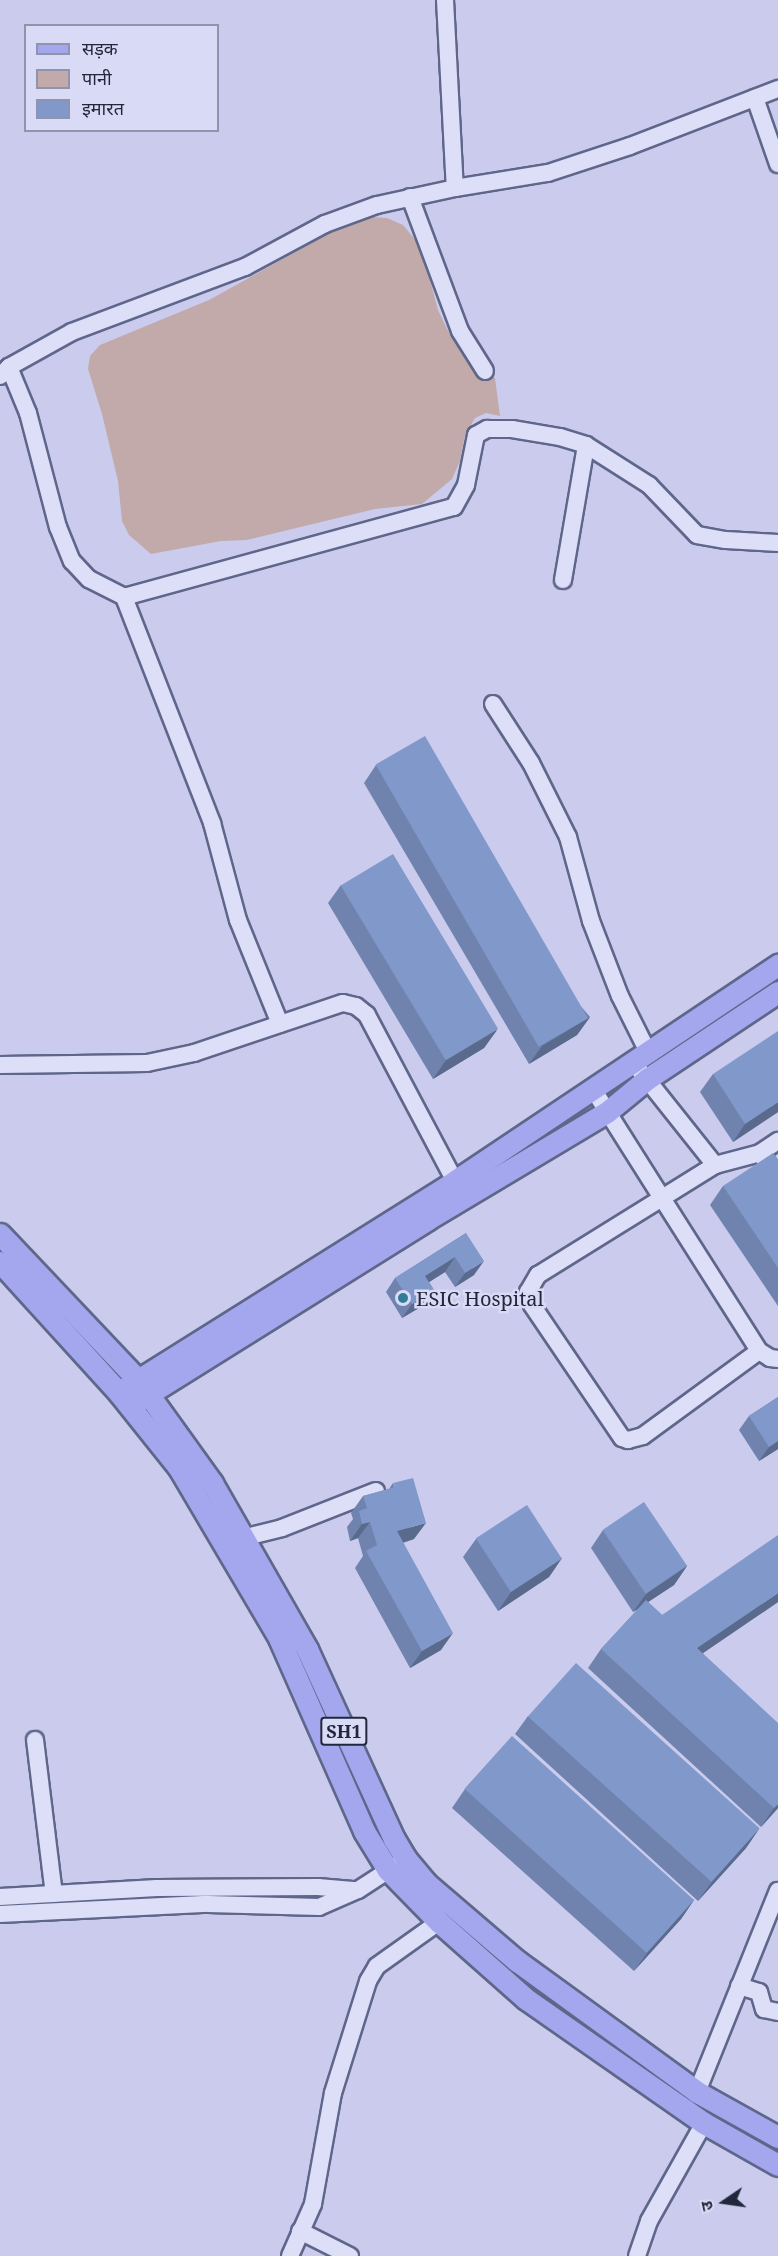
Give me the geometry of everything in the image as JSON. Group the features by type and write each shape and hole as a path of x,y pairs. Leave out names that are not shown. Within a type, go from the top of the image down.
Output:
{"main road":[{"path":"124,1400 778,965"},
{"path":"143,1387 607,1112 647,1079 778,992"},
{"name":"SH1","path":"0,1234 143,1387 212,1482 235,1540 364,1831 397,1865 439,1922 526,1999 704,2123 778,2165"},
{"name":"SH1","path":"0,1262 124,1400 235,1540"},
{"name":"SH1","path":"397,1865 426,1883 508,1954 697,2092 778,2137"}],"street":[{"path":"445,0 455,188"},
{"path":"778,89 630,146 548,173 410,197 377,205 325,224 245,267 72,332 4,372 28,413 58,527 72,561 88,579 124,597 454,507 466,485 476,435 487,429 512,429 560,437 586,445 649,485 697,535 778,543"},
{"path":"755,98 778,165"},
{"path":"410,197 460,331 485,371"},
{"path":"563,580 586,445"},
{"path":"124,597 212,823 238,920 280,1024"},
{"path":"493,705 531,763 568,837 591,921 620,996 647,1079 715,1165"},
{"path":"0,1065 147,1063 194,1053 343,1002 356,1006 367,1015 455,1181"},
{"path":"593,1089 759,1351 770,1358 778,1359"},
{"path":"759,1351 643,1436 628,1440 614,1431 532,1305 528,1292 538,1275 715,1165 760,1153 778,1141"},
{"path":"760,1153 778,1179"},
{"path":"235,1540 282,1528 376,1491"},
{"path":"35,1740 54,1894"},
{"path":"0,1914 208,1904 319,1907 358,1890 397,1865"},
{"path":"0,1897 168,1888 318,1887 358,1890"},
{"path":"697,2092 778,1891"},
{"path":"290,2256 313,2204 333,2093 368,1981 377,1966 439,1922"},
{"path":"739,1986 759,1992 764,2009 778,2012"},
{"path":"638,2256 649,2222 704,2123"},
{"path":"300,2231 350,2256"}],"water":[{"path":"387,218 403,225 417,242 424,258 438,310 447,329 481,373 495,378 500,416 486,413 475,418 465,435 460,461 452,479 422,504 375,509 247,540 221,541 151,554 129,535 122,521 118,481 102,414 88,369 90,356 100,345 209,300 355,219"}],"building":[{"path":"425,736 588,1018 539,1047 376,764"},
{"path":"393,854 498,1029 446,1060 341,885"},
{"path":"778,1031 778,1102 745,1124 713,1074"},
{"path":"773,1153 778,1160 778,1268 723,1186"},
{"path":"466,1233 484,1261 465,1273 455,1257 425,1276 434,1290 412,1304 395,1278"},
{"path":"778,1397 778,1441 769,1447 749,1416"},
{"path":"413,1478 426,1523 397,1531 453,1633 422,1651 366,1551 377,1545 370,1522 362,1524 359,1511 367,1508 363,1496 395,1487 393,1483"},
{"path":"644,1502 687,1566 646,1594 603,1530"},
{"path":"527,1505 562,1559 511,1592 476,1538"},
{"path":"778,1535 778,1593 697,1648 778,1723 778,1804 774,1808 601,1649 646,1600 662,1615"},
{"path":"576,1663 760,1828 711,1882 528,1717"},
{"path":"512,1736 694,1900 647,1953 464,1789"}],"place":[{"name":"ESIC Hospital","path":"403,1298"}]}
